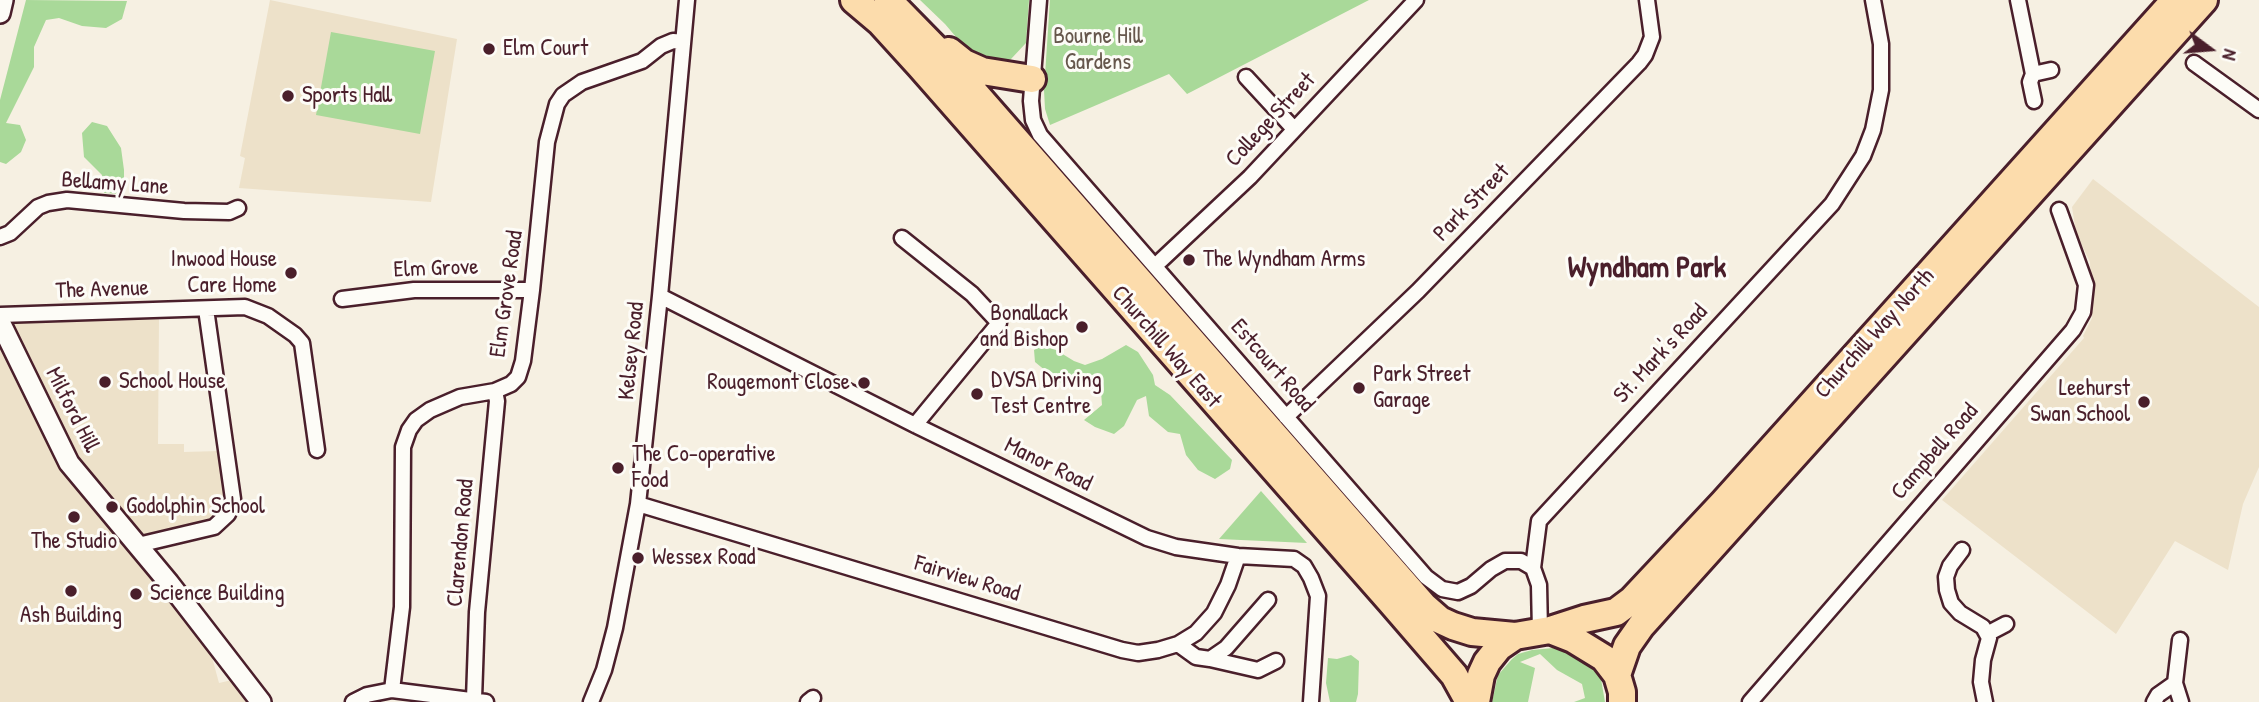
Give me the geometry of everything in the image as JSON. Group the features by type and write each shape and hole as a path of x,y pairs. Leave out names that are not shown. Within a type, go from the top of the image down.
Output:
{"highway":[{"name":"Churchill Way East","path":"854,0 880,22 920,66 1390,601 1454,675 1469,702"},
{"name":"Churchill Way East","path":"888,0 909,20 1424,606 1452,626 1479,633 1535,632"},
{"name":"Churchill Way North","path":"1535,632 1616,612 1632,600 1723,503 2175,0"},
{"name":"Churchill Way North","path":"1617,675 1627,646 1641,626 2204,0"},
{"path":"909,20 973,68 1032,79"},
{"path":"1476,702 1486,662 1499,647 1535,632 1573,639 1604,658 1617,675 1622,702"}],"street":[{"path":"0,13 3,0"},
{"name":"Kelsey Road","path":"590,702 604,670 615,628 638,504 687,0"},
{"name":"Estcourt Road","path":"1039,0 1032,111 1040,135 1436,586 1451,591 1464,590 1498,564 1511,560 1521,561 1533,568"},
{"name":"College Street","path":"1155,266 1250,177 1416,0"},
{"name":"Park Street","path":"1286,417 1418,291 1639,63 1652,37 1647,0"},
{"name":"St. Mark's Road","path":"1535,632 1539,585 1533,568 1539,521 1832,204 1863,156 1873,130 1881,90 1881,44 1872,0"},
{"path":"2018,0 2033,74 2031,82 2035,101"},
{"name":"Elm Grove Road","path":"393,690 401,607 403,447 408,430 430,410 460,397 495,391 518,377 523,361 532,290 547,142 557,104 563,95 582,82 642,61 661,46 673,41 683,42"},
{"path":"2194,64 2259,110"},
{"path":"2033,74 2051,70"},
{"path":"1246,77 1294,130"},
{"name":"Bellamy Lane","path":"0,237 10,233 38,207 67,200 184,211 229,212 238,208"},
{"name":"Campbell Road","path":"1750,702 2073,330 2083,313 2085,285 2059,210"},
{"path":"902,238 972,294 999,323 915,425"},
{"name":"Elm Grove","path":"342,299 414,290 532,290"},
{"name":"Manor Road","path":"660,296 1147,538 1176,547 1238,556 1294,559 1304,566 1318,596 1311,702"},
{"path":"138,545 214,527 228,514 233,499 206,309 245,307 268,316 302,343 317,450"},
{"name":"The Avenue","path":"0,315 206,309"},
{"name":"Milford Hill","path":"0,322 69,463 138,545 261,702"},
{"name":"Clarendon Road","path":"480,700 477,612 497,401 495,391"},
{"name":"Fairview Road","path":"638,504 1138,653 1178,644 1196,632 1214,613 1238,556"},
{"path":"1962,550 1950,566 1946,577 1947,590 1951,603 1960,613 1983,627 1989,638 1981,682 1986,702"},
{"path":"1210,659 1226,648 1268,600"},
{"path":"1987,634 2006,624"},
{"path":"2180,640 2175,683 2181,702"},
{"path":"1178,644 1196,657 1258,670 1276,661"},
{"path":"2154,702 2158,695 2175,683"},
{"path":"353,702 367,695 393,690 480,700"}],"shaded area":[{"path":"270,0 457,39 431,202 239,188 245,158 240,156"},
{"name":"Leehurst Swan School","path":"2093,179 2259,307 2259,467 2243,504 2228,570 2175,541 2116,634 1942,500 2084,338 2092,318 2090,262 2076,233 2072,207"},
{"name":"Godolphin School","path":"159,319 158,444 184,444 184,452 219,451 226,503 222,511 210,521 127,541 207,639 219,683 232,680 246,702 0,702 0,335 64,433 10,321"}],"green space":[{"path":"26,0 127,1 122,19 106,28 82,26 59,18 46,20 34,47 34,67 6,123 20,125 26,140 21,152 6,164 0,162 0,100"},
{"path":"920,0 1029,0 1026,43 1011,59 979,64 945,24"},
{"name":"Bourne Hill Gardens","path":"1050,0 1369,0 1187,94 1169,74 1050,125 1045,109 1044,90"},
{"path":"331,32 435,51 420,134 316,115"},
{"path":"92,122 107,126 121,148 124,194 104,193 102,175 84,157 82,133"},
{"path":"1126,345 1138,352 1153,375 1155,385 1170,395 1232,460 1230,469 1215,479 1198,470 1186,455 1180,434 1168,432 1149,416 1146,396 1137,400 1124,426 1114,434 1095,427 1084,420 1102,405 1101,392 1076,385 1064,386 1035,362 1034,350 1042,346 1085,365"},
{"path":"1261,491 1307,543 1219,539"},
{"path":"1532,650 1568,650 1591,663 1601,679 1605,702 1574,702 1585,698 1582,684 1557,670 1540,654 1520,662 1535,668 1528,702 1492,702 1498,675 1512,659"},
{"path":"1351,655 1359,661 1356,702 1330,702 1326,683 1328,658 1337,659"}],"place":[{"name":"Elm Court","path":"489,49"},
{"name":"Sports Hall","path":"288,96"},
{"name":"The Wyndham Arms","path":"1189,260"},
{"name":"Inwood House Care Home","path":"291,273"},
{"name":"Bonallack and Bishop","path":"1082,327"},
{"name":"School House","path":"105,382"},
{"name":"Rougemont Close","path":"864,383"},
{"name":"Park Street Garage","path":"1359,388"},
{"name":"DVSA Driving Test Centre","path":"977,394"},
{"name":"Leehurst Swan School","path":"2144,402"},
{"name":"The Co-operative Food","path":"618,468"},
{"name":"Godolphin School","path":"112,507"},
{"name":"The Studio","path":"74,517"},
{"name":"Wessex Road","path":"638,558"},
{"name":"Ash Building","path":"71,591"},
{"name":"Science Building","path":"136,594"}],"district":[{"name":"Wyndham Park","path":"1647,269"}]}
